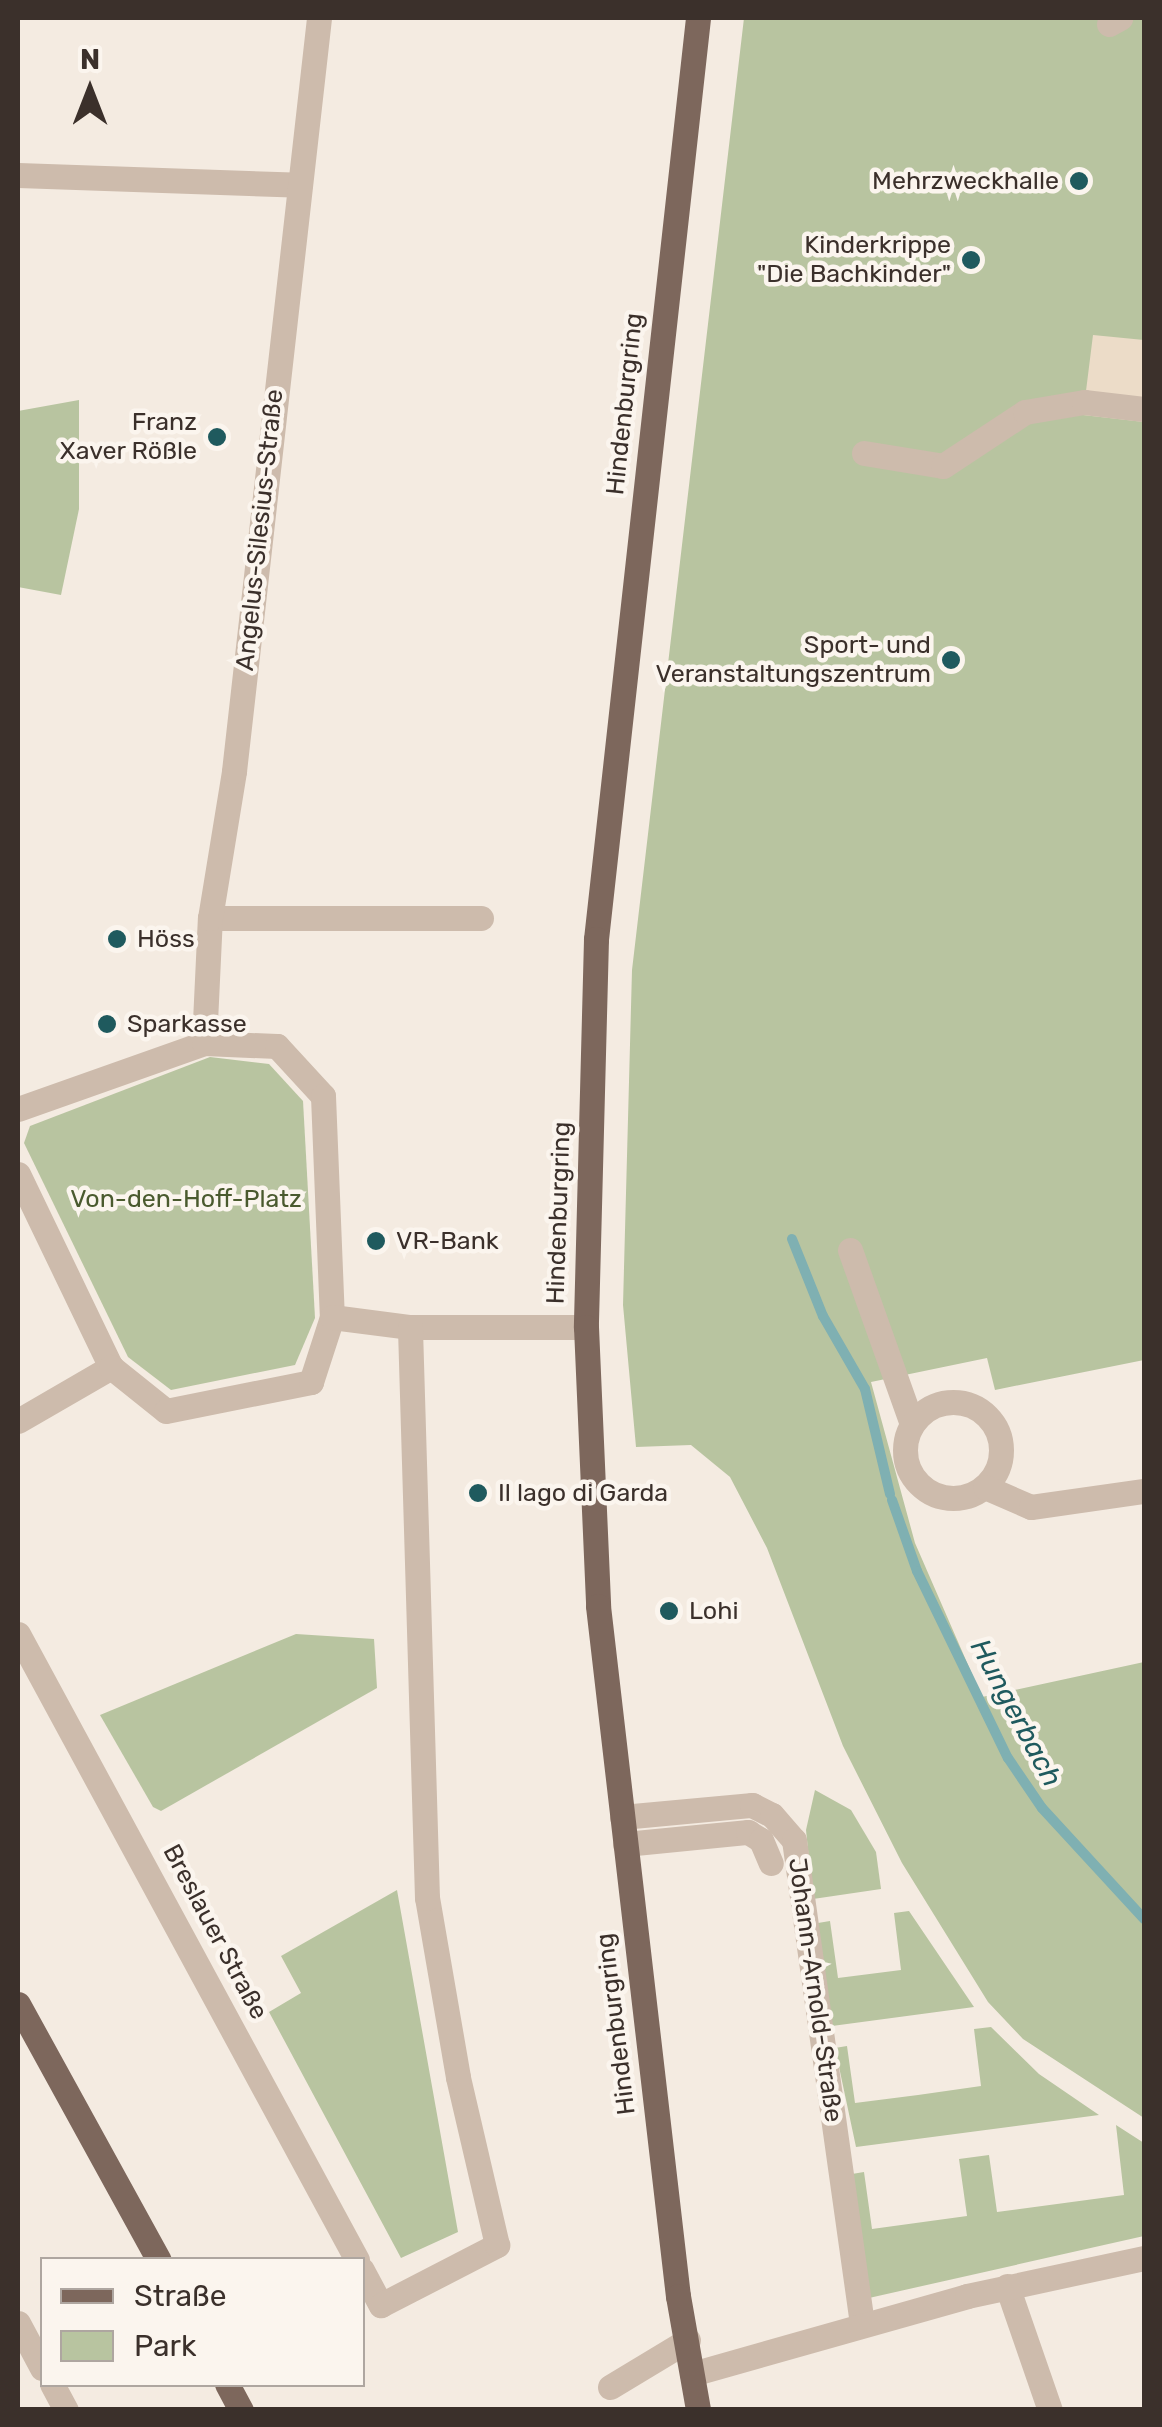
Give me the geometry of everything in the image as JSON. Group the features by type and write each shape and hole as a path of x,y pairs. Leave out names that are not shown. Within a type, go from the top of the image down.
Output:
{"main road":[{"name":"Hindenburgring","path":"698,18 596,939 586,1327 598,1606 698,2410"},
{"path":"18,2004 157,2257"},
{"path":"228,2387 240,2410"}],"street":[{"name":"Angelus-Silesius-Straße","path":"204,1043 210,918 234,771 319,18"},
{"path":"18,175 300,185"},
{"path":"864,453 943,466 1025,412 1084,402 1144,409"},
{"path":"210,918 481,918"},
{"path":"18,1109 204,1043 278,1046 323,1096 332,1317 311,1382 166,1411 111,1367 18,1174"},
{"path":"850,1250 912,1424 907,1466 924,1488 954,1498 985,1487 1001,1459 996,1426 985,1414 955,1401 938,1403 912,1424"},
{"path":"332,1317 410,1327 586,1327"},
{"path":"365,2275 381,2304 497,2245 458,2078 428,1898 410,1327"},
{"path":"18,1421 111,1367"},
{"path":"985,1487 1031,1507 1144,1491"},
{"name":"Breslauer Straße","path":"18,1634 355,2257"},
{"name":"Johann-Arnold-Straße","path":"622,1817 752,1805 772,1815 794,1840 862,2324"},
{"path":"625,1844 748,1832 760,1840 771,1863"},
{"path":"692,2374 1007,2286 1144,2258"},
{"path":"1007,2286 1050,2410"},
{"path":"18,2323 40,2364"},
{"path":"610,2386 688,2340"},
{"path":"54,2387 66,2410"}],"green space":[{"path":"744,18 1144,18 1144,1360 995,1390 987,1358 871,1382 915,1543 982,1697 1144,1662 1144,2118 1023,2039 988,2002 902,1863 843,1746 767,1548 730,1477 691,1445 636,1447 623,1305 632,970"},
{"path":"79,400 79,509 61,595 18,587 18,411"},
{"name":"Von-den-Hoff-Platz","path":"210,1057 269,1064 303,1101 315,1318 295,1365 171,1390 128,1357 24,1143 30,1126"},
{"path":"296,1634 374,1639 377,1688 161,1811 153,1807 100,1715"},
{"path":"815,1790 851,1810 876,1852 881,1889 813,1899 806,1830"},
{"path":"397,1890 458,2232 401,2258 269,2012 301,1993 281,1956"},
{"path":"909,1911 974,2007 832,2026 818,1923 830,1921 838,1978 901,1970 894,1913"},
{"path":"991,2027 1039,2074 1099,2115 856,2147 835,2048 847,2046 855,2103 918,2095 981,2086 974,2029"},
{"path":"1116,2125 1144,2143 1144,2236 869,2298 852,2174 864,2172 872,2229 967,2216 959,2159 989,2155 997,2212 1124,2195"}],"shaded area":[{"path":"1093,335 1144,340 1144,422 1083,415"}],"waterway":[{"name":"Hungerbach","path":"792,1239 823,1316 865,1389 890,1494"},
{"name":"Hungerbach","path":"892,1500 917,1571 1008,1758 1042,1808 1144,1919"}],"place":[{"name":"Mehrzweckhalle","path":"1079,181"},
{"name":"Kinderkrippe \"Die Bachkinder\"","path":"971,260"},
{"name":"Franz Xaver Rößle","path":"217,437"},
{"name":"Sport- und Veranstaltungszentrum","path":"951,660"},
{"name":"Höss","path":"117,939"},
{"name":"Sparkasse","path":"107,1024"},
{"name":"VR-Bank","path":"376,1241"},
{"name":"Il lago di Garda","path":"478,1493"},
{"name":"Lohi","path":"669,1611"}]}
